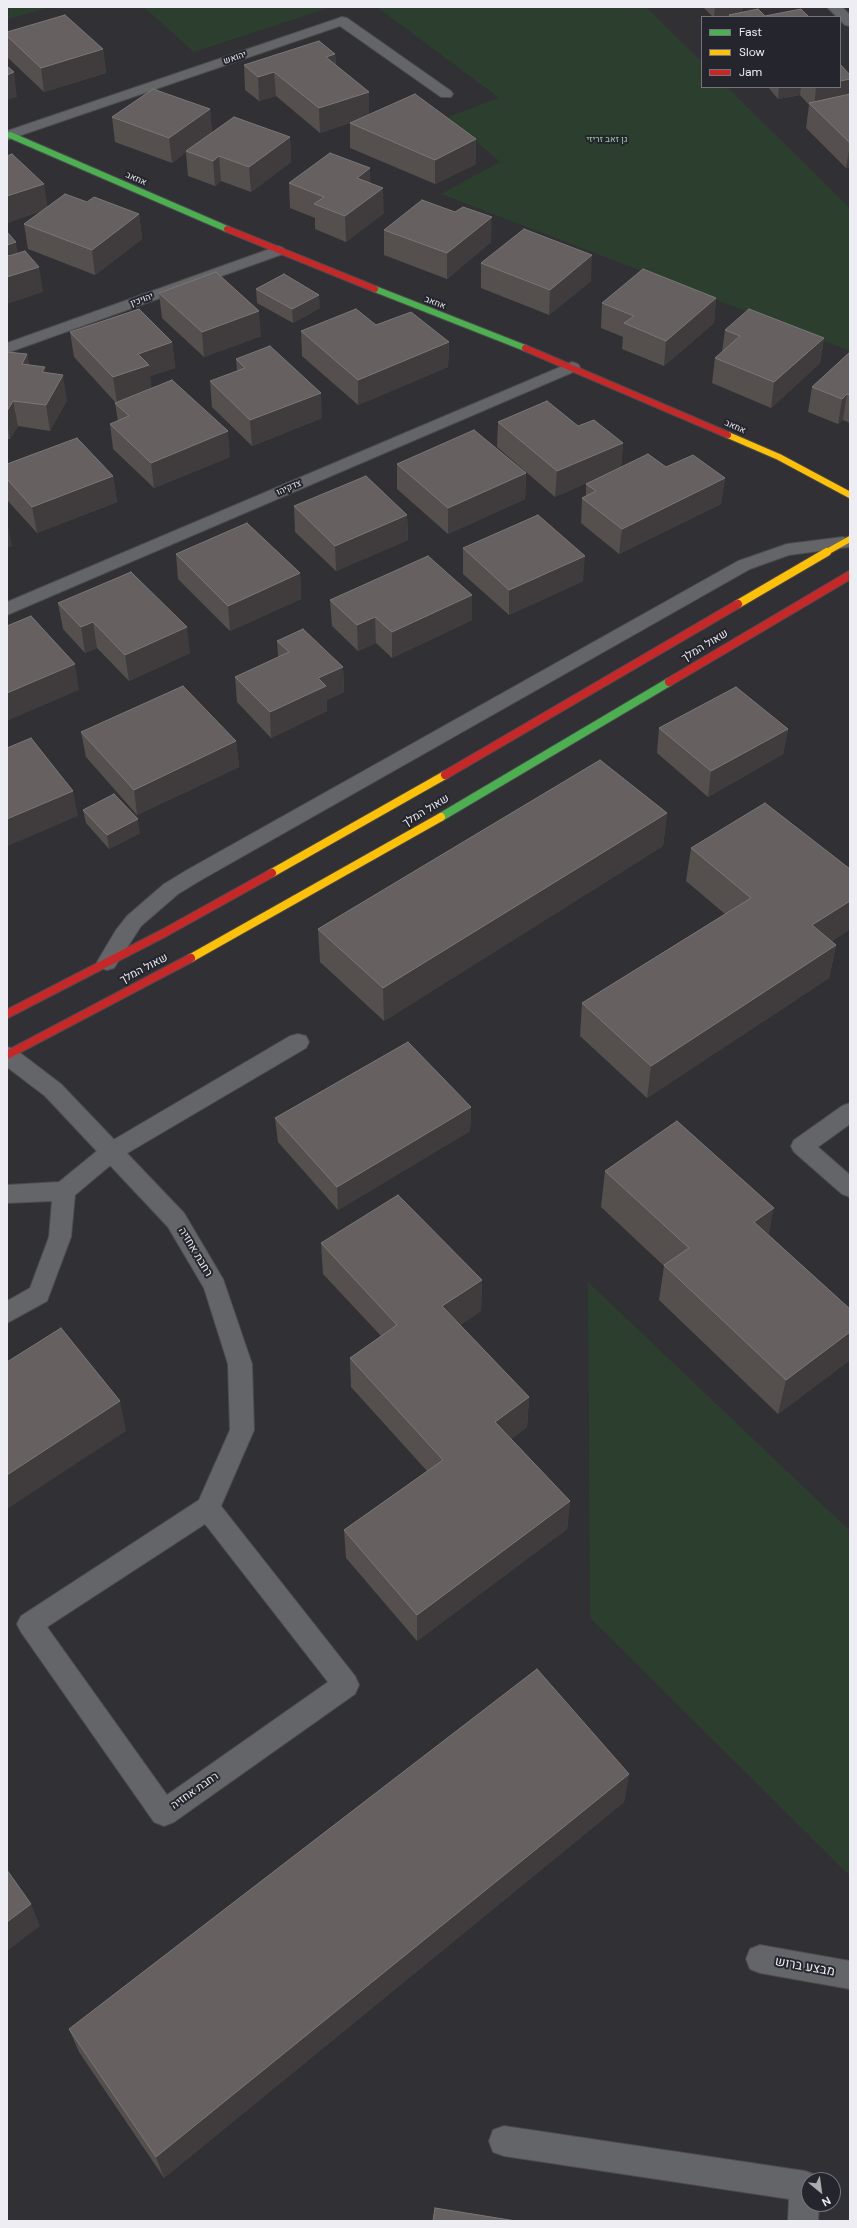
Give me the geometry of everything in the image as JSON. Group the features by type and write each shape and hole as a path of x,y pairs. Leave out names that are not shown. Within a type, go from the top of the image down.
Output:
{"street":[{"path":"834,7 850,22"},
{"name":"יהואש","path":"9,135 342,21 446,94"},
{"name":"אחאב","path":"9,135 278,251 572,367 779,458 850,495"},
{"name":"יהויכין","path":"7,348 278,251"},
{"name":"צדקיהו","path":"7,609 572,367"},
{"path":"107,962 122,935 134,921 171,888 744,565 787,550 846,541"},
{"name":"שאול המלך","path":"7,1014 107,962 371,818 846,541"},
{"name":"שאול המלך","path":"7,1055 189,959 398,842 850,575"},
{"path":"7,1194 64,1191 111,1152 298,1042"},
{"name":"רחבת אחזיה","path":"7,1055 53,1090 176,1220 215,1286 240,1364 242,1430 208,1508 30,1624 164,1813 346,1685 208,1508"},
{"path":"850,1112 802,1146 850,1188"},
{"path":"7,1313 39,1294 60,1237 64,1191"},
{"name":"מבצע ברוש","path":"760,1959 850,1975"},
{"path":"504,2141 805,2186 803,2221"}],"green space":[{"path":"9,7 51,7 8,19"},
{"path":"144,7 331,7 194,52"},
{"name":"גן זאב זריזי","path":"377,7 646,7 701,61 701,88 728,88 850,208 850,351 441,194 500,162 448,117 499,98"},
{"path":"588,1282 850,1531 850,1876 590,1618"}],"building":[{"path":"758,9 765,16 730,16 729,15"},
{"path":"801,9 808,16 765,16"},
{"path":"65,15 103,49 41,68 7,36 7,32"},
{"path":"319,41 335,54 326,57 369,92 319,108 274,72 258,77 244,65"},
{"path":"841,65 850,75 850,79 841,81"},
{"path":"7,66 14,72 7,75"},
{"path":"153,89 210,109 169,138 112,117"},
{"path":"415,94 476,139 435,160 350,123"},
{"path":"850,94 850,143 809,103"},
{"path":"234,117 290,137 249,167 219,156 213,161 186,151"},
{"path":"330,153 370,168 357,178 383,188 345,216 314,204 324,197 289,183"},
{"path":"12,154 44,184 7,196 7,156"},
{"path":"65,194 87,202 94,197 139,214 92,250 24,224"},
{"path":"422,200 455,212 463,207 492,217 447,253 384,230"},
{"path":"524,229 592,255 550,290 481,263"},
{"path":"7,232 16,242 7,245"},
{"path":"25,251 39,267 7,277 7,254 9,256"},
{"path":"643,269 716,298 666,341 624,323 634,316 602,303"},
{"path":"216,272 259,311 202,332 159,293"},
{"path":"284,274 319,295 292,309 256,289"},
{"path":"139,309 172,342 138,354 149,365 113,377 70,332"},
{"path":"356,309 376,325 411,312 449,342 358,380 301,331"},
{"path":"749,309 824,338 774,382 715,358 740,336 725,330"},
{"path":"270,346 321,393 250,420 210,381 245,368 236,359"},
{"path":"7,352 27,354 22,364 45,367 42,372 63,375 46,405 13,401 7,411"},
{"path":"850,352 850,395 847,394 842,399 812,387"},
{"path":"172,380 228,431 151,463 110,424 129,416 115,403"},
{"path":"547,401 578,426 594,420 623,443 557,471 498,422"},
{"path":"474,430 526,473 448,508 397,464"},
{"path":"77,438 113,476 32,507 7,479 7,464"},
{"path":"648,454 666,467 693,455 725,478 622,529 582,498 596,491 586,484"},
{"path":"366,476 407,515 335,546 294,506"},
{"path":"538,515 585,556 509,590 463,548"},
{"path":"247,523 300,573 228,606 176,554"},
{"path":"428,556 472,595 392,632 375,617 357,625 330,600"},
{"path":"131,572 187,627 125,655 93,622 81,627 58,603"},
{"path":"31,616 75,664 7,693 7,626"},
{"path":"303,629 343,667 318,678 326,686 270,712 235,677 289,652 277,641"},
{"path":"183,686 236,741 134,790 81,732"},
{"path":"736,687 788,729 711,771 659,728"},
{"path":"31,738 73,791 7,819 7,748"},
{"path":"600,760 667,813 383,988 318,929"},
{"path":"114,794 138,819 107,835 83,810"},
{"path":"765,803 850,869 850,901 812,925 836,945 651,1066 582,1003 751,898 691,848"},
{"path":"408,1042 471,1107 337,1187 275,1118"},
{"path":"677,1121 774,1208 754,1222 850,1309 850,1332 786,1380 664,1265 689,1248 605,1171"},
{"path":"398,1195 482,1280 442,1306 529,1397 495,1422 570,1501 417,1615 344,1530 443,1460 350,1358 397,1325 321,1243"},
{"path":"61,1328 120,1401 7,1475 7,1362"},
{"path":"537,1669 629,1774 156,2157 69,2029"},
{"path":"7,1870 31,1904 7,1922"},
{"path":"435,2208 516,2221 433,2221"}],"traffic: fast":[{"path":"10,135 227,229"},
{"path":"375,289 525,348"},
{"path":"441,817 669,682"}],"traffic: slow":[{"path":"728,435 779,457 850,495"},
{"path":"738,604 850,539"},
{"path":"272,873 445,775"},
{"path":"191,958 441,817"}],"traffic: jam":[{"path":"227,229 375,289"},
{"path":"525,348 728,435"},
{"path":"669,682 850,575"},
{"path":"445,775 738,604"},
{"path":"7,1014 164,933 272,873"},
{"path":"7,1055 191,958"}]}
